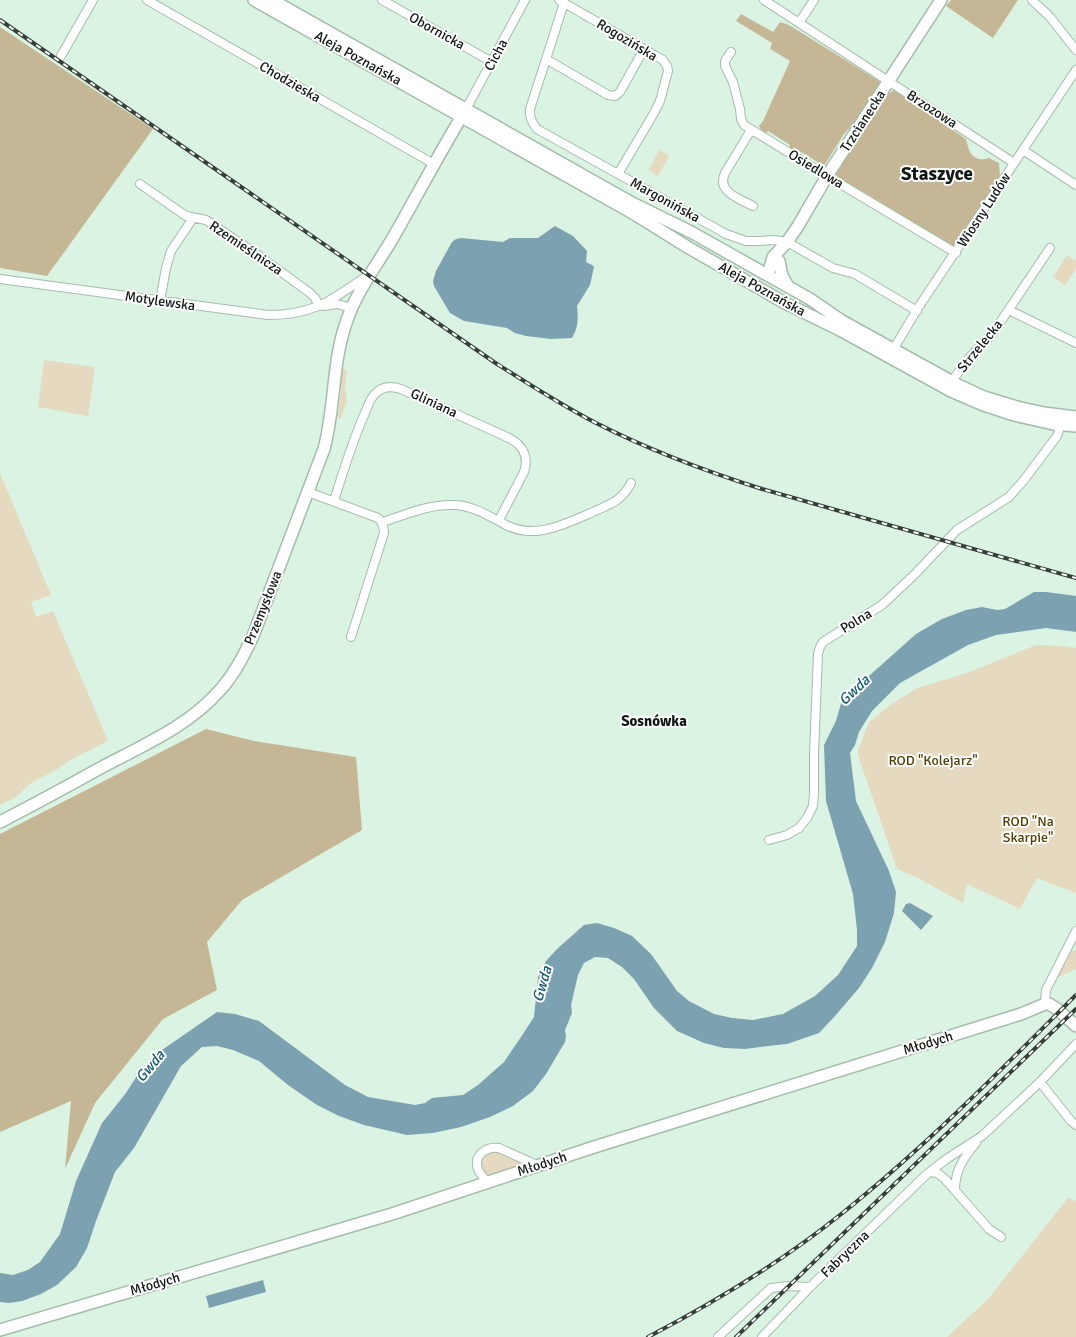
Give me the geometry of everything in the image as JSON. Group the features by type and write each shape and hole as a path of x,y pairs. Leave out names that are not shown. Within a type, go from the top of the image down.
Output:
{"street":[{"path":"61,56 93,0"},
{"name":"Chodzieska","path":"147,0 434,164"},
{"name":"Aleja Poznańska","path":"254,0 640,207 691,232 768,275 842,321 951,382 999,402 1076,426"},
{"name":"Aleja Poznańska","path":"272,0 697,253 929,380 966,398 1002,412 1058,420 1076,418"},
{"name":"Obornicka","path":"382,0 492,62"},
{"name":"Cicha","path":"464,113 525,0"},
{"name":"Brzozowa","path":"764,0 1014,163"},
{"path":"799,23 814,0"},
{"name":"Trzcianecka","path":"760,288 827,176 940,0"},
{"path":"1032,0 1050,17 1076,50"},
{"name":"Rogozińska","path":"562,2 666,63 668,71 660,100 618,174"},
{"name":"Margonińska","path":"562,2 530,109 530,114 536,128 731,236 746,241 774,240 787,242 833,268 855,274 917,311"},
{"path":"546,59 608,95 615,96 620,92 644,49"},
{"path":"731,52 725,61 725,66 733,82 742,121 751,130 722,180 725,189 753,206"},
{"name":"Wiosny Ludów","path":"893,350 1076,70"},
{"name":"Motylewska","path":"319,306 341,294 368,275 393,237 464,113"},
{"name":"Osiedlowa","path":"751,130 956,253"},
{"path":"1023,150 1076,185"},
{"name":"Rzemieślnicza","path":"140,184 186,216 206,220 258,255 310,293 319,306"},
{"path":"160,301 171,250 193,218"},
{"path":"697,253 701,248 705,247 721,249"},
{"name":"Strzelecka","path":"951,382 993,333 1050,248"},
{"path":"743,262 758,263 776,259 789,288"},
{"name":"Przemysłowa","path":"0,822 169,732 196,714 221,690 237,666 253,636 327,439 337,360 344,328 368,275"},
{"name":"Motylewska","path":"0,279 262,315 292,314 319,306 337,304 353,305"},
{"path":"341,294 349,297 353,305"},
{"name":"Strzelecka","path":"1009,310 1076,343"},
{"name":"Gliniana","path":"334,501 357,430 372,398 382,388 394,387 409,392 509,438 521,446 526,454 526,466 499,520"},
{"name":"Polna","path":"768,840 787,835 799,828 808,818 813,806 818,654 823,642 882,605 914,575 956,530 1009,496 1050,446 1058,420"},
{"path":"382,522 434,506 454,505 473,508 514,528 531,531 554,528 618,500 628,490 631,483"},
{"path":"308,492 378,518 382,522 384,533 351,637"},
{"path":"1076,931 1044,996 1045,1004 1054,1006 1076,1026"},
{"name":"Młodych","path":"0,1330 392,1214 1021,1014 1045,1004"},
{"name":"Fabryczna","path":"955,1190 955,1180 959,1165 970,1150 1076,1044"},
{"path":"1040,1082 1076,1125"},
{"name":"Fabryczna","path":"762,1337 930,1172 982,1136"},
{"path":"488,1182 479,1173 477,1166 479,1156 488,1148 499,1148 539,1166"},
{"path":"930,1172 940,1175 990,1229 1001,1237"},
{"path":"718,1337 771,1288 788,1286 810,1288"}],"green space":[{"path":"660,150 669,156 658,176 648,170"},
{"path":"1067,255 1076,261 1076,269 1065,285 1053,277"},
{"path":"44,360 95,367 88,416 38,407"},
{"path":"341,369 347,370 345,389 347,401 340,420 337,416 341,392 339,379"},
{"path":"0,473 51,595 31,602 36,617 53,611 108,741 70,760 56,770 31,783 16,797 0,805"},
{"name":"ROD \"Kolejarz\"","path":"1036,645 1076,648 1076,893 1037,878 1020,909 967,884 963,903 916,877 897,869 858,751 869,722 917,688 964,674"},
{"path":"1076,950 1076,969 1056,978 1070,952"},
{"path":"496,1150 509,1155 510,1159 525,1163 526,1165 487,1177 482,1170 480,1162 486,1154"},
{"path":"1068,1198 1076,1201 1076,1337 947,1337 988,1299"}],"shaded area":[{"path":"951,0 1018,0 993,38 946,6"},
{"path":"741,14 773,32 780,22 789,25 879,81 880,85 858,119 844,134 824,166 819,166 819,163 795,148 792,151 789,149 790,145 768,131 766,133 762,132 759,126 790,61 770,49 772,43 736,21"},
{"path":"0,27 153,129 47,276 0,268"},
{"path":"894,90 966,139 969,150 976,158 989,158 999,163 1000,175 956,245 951,247 840,181 836,176 839,166 883,97"},
{"path":"206,729 254,741 356,757 362,830 242,900 207,942 217,990 163,1019 95,1103 65,1169 71,1101 0,1132 0,834"}],"water":[{"path":"555,226 573,236 587,251 586,262 594,267 590,285 577,306 577,326 572,338 551,339 526,336 515,333 507,328 464,321 450,313 433,281 436,271 452,242 461,238 503,242 510,238 538,238"},
{"name":"Gwda","path":"1034,592 1076,596 1076,632 1046,628 996,635 968,645 900,683 872,711 859,732 850,753 856,801 889,871 896,892 894,913 885,942 872,968 859,988 819,1033 787,1044 745,1049 724,1048 704,1043 677,1031 654,1008 634,979 622,967 608,958 595,957 584,963 578,975 571,1005 572,1013 565,1030 565,1042 546,1074 533,1091 513,1106 490,1117 461,1127 433,1133 407,1135 364,1125 339,1116 317,1105 288,1085 259,1061 233,1050 217,1046 202,1047 181,1066 134,1148 115,1172 87,1248 76,1267 57,1285 41,1294 22,1301 0,1302 0,1273 13,1275 28,1270 40,1262 60,1234 76,1181 102,1123 126,1093 140,1071 162,1050 217,1012 235,1014 259,1021 345,1085 368,1097 415,1105 425,1103 432,1098 463,1095 478,1085 504,1062 534,1017 538,977 546,961 584,925 597,923 632,936 651,954 677,991 689,1001 714,1014 753,1020 783,1014 815,996 838,975 857,946 853,894 826,801 824,745 836,721 842,700 916,634 942,619 966,610 982,607 997,610 1005,609"},
{"path":"910,903 933,916 921,930 902,911 906,904"},
{"path":"263,1280 266,1292 209,1308 206,1296"}],"railway":[{"path":"0,20 494,362 596,423 678,459 762,489 1076,578"},
{"path":"648,1337 747,1281 840,1215 932,1136 1076,995"},
{"path":"736,1337 1076,1009"}],"district":[{"name":"Staszyce","path":"937,174"},
{"name":"Sosnówka","path":"654,721"}],"park label":[{"name":"ROD \"Na Skarpie\"","path":"1028,830"}]}
